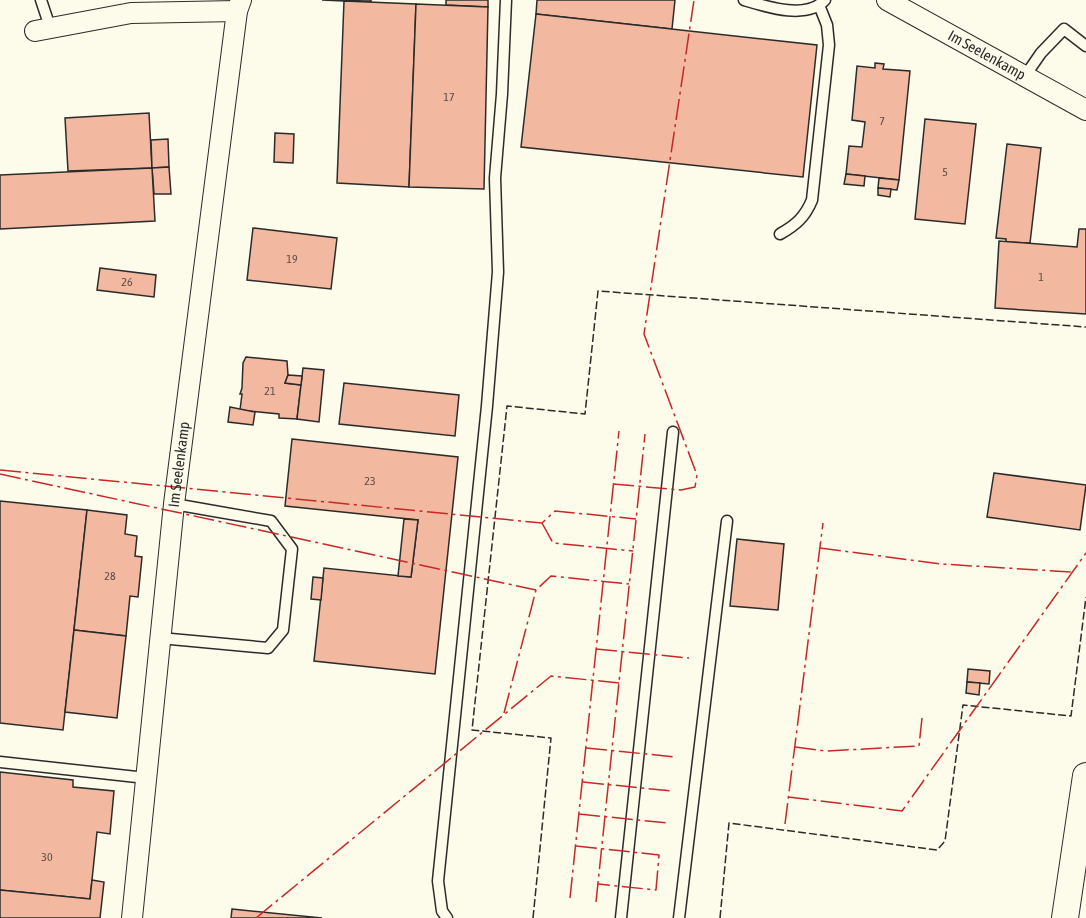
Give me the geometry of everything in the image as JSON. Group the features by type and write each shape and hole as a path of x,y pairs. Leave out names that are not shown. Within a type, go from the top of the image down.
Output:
{"street":[{"name":"Im Seelenkamp","path":"887,0 1086,110"},
{"name":"Im Seelenkamp","path":"42,29 130,13 239,6 174,504 132,918"},
{"path":"1065,918 1086,776"}],"lane":[{"path":"41,0 42,29"},
{"path":"447,918 442,911 438,881 487,406 498,272 495,178 502,94 506,0"},
{"path":"744,0 787,10 813,9 822,3 827,25 829,45 812,200 807,214 794,226 780,234"},
{"path":"1025,76 1041,53 1064,29 1086,46"},
{"path":"621,918 673,432"},
{"path":"160,638 268,648 283,630 291,560 292,549 271,521 174,504"},
{"path":"679,918 727,521"},
{"path":"0,762 146,778"}],"building":[{"path":"322,0 371,0 371,2 344,1"},
{"path":"446,0 488,0 488,7 446,5"},
{"path":"537,0 675,0 672,29 536,14"},
{"path":"344,1 416,4 409,187 337,183"},
{"path":"416,4 488,7 484,189 409,187"},
{"path":"536,14 817,45 803,177 521,147"},
{"path":"875,63 884,64 883,69 910,71 899,180 846,174 849,146 862,147 865,122 852,120 857,66 875,68"},
{"path":"149,113 152,168 68,171 65,118"},
{"path":"925,119 976,124 965,224 915,219"},
{"path":"275,133 294,134 293,163 274,162"},
{"path":"168,139 169,167 152,168 151,140"},
{"path":"1007,144 1041,148 1030,243 1006,242 1006,239 996,238"},
{"path":"169,167 171,194 154,194 152,168"},
{"path":"152,168 155,221 0,229 0,175"},
{"path":"846,174 865,176 864,186 844,184"},
{"path":"879,178 899,180 897,190 878,188"},
{"path":"878,188 891,189 890,197 878,195"},
{"path":"253,228 337,238 331,289 247,280"},
{"path":"1079,229 1086,229 1086,314 995,308 999,241 1077,247"},
{"path":"100,268 156,275 154,297 97,290"},
{"path":"246,357 287,361 288,375 285,383 301,385 297,419 279,418 279,414 240,410 243,363"},
{"path":"303,368 324,370 319,422 297,419"},
{"path":"288,375 302,376 301,385 285,383"},
{"path":"344,383 459,395 455,436 339,424"},
{"path":"230,407 255,412 253,425 228,422"},
{"path":"292,439 458,457 435,674 314,661 324,568 411,577 418,520 285,506"},
{"path":"994,473 1086,485 1080,530 987,517"},
{"path":"0,501 87,510 63,730 0,723"},
{"path":"87,510 127,515 125,534 137,536 135,556 142,557 138,597 130,596 126,636 74,630"},
{"path":"404,519 418,520 411,577 398,576"},
{"path":"737,539 784,544 778,610 730,606"},
{"path":"313,577 323,578 321,600 311,599"},
{"path":"74,630 126,636 117,718 65,712"},
{"path":"968,669 990,671 989,684 967,682"},
{"path":"967,682 980,683 979,695 966,693"},
{"path":"0,772 73,780 73,787 114,791 110,834 97,832 90,899 0,890"},
{"path":"92,880 104,882 100,918 0,918 0,890 90,899"},
{"path":"232,909 322,918 231,918"}],"fence":[{"path":"533,918 551,738 472,730 507,406 585,414 598,291 1086,327"},
{"path":"720,918 729,823 937,850 945,841 963,705 1071,716 1086,597"}],"power":[{"path":"613,484 681,490 695,487 697,475 644,334 694,0"},
{"path":"570,898 619,431"},
{"path":"596,902 645,434"},
{"path":"0,470 542,523 555,511 636,519"},
{"path":"0,474 536,590"},
{"path":"542,523 553,543 633,551"},
{"path":"785,824 823,523"},
{"path":"820,548 941,564 1072,572"},
{"path":"788,797 902,811 1086,553"},
{"path":"504,713 536,590 551,576 629,584"},
{"path":"596,649 689,658"},
{"path":"256,918 551,676 619,683"},
{"path":"795,747 826,751 919,746 922,718"},
{"path":"586,748 676,757"},
{"path":"583,782 671,791"},
{"path":"579,814 667,823"},
{"path":"576,846 659,855 656,890 598,884"}]}
